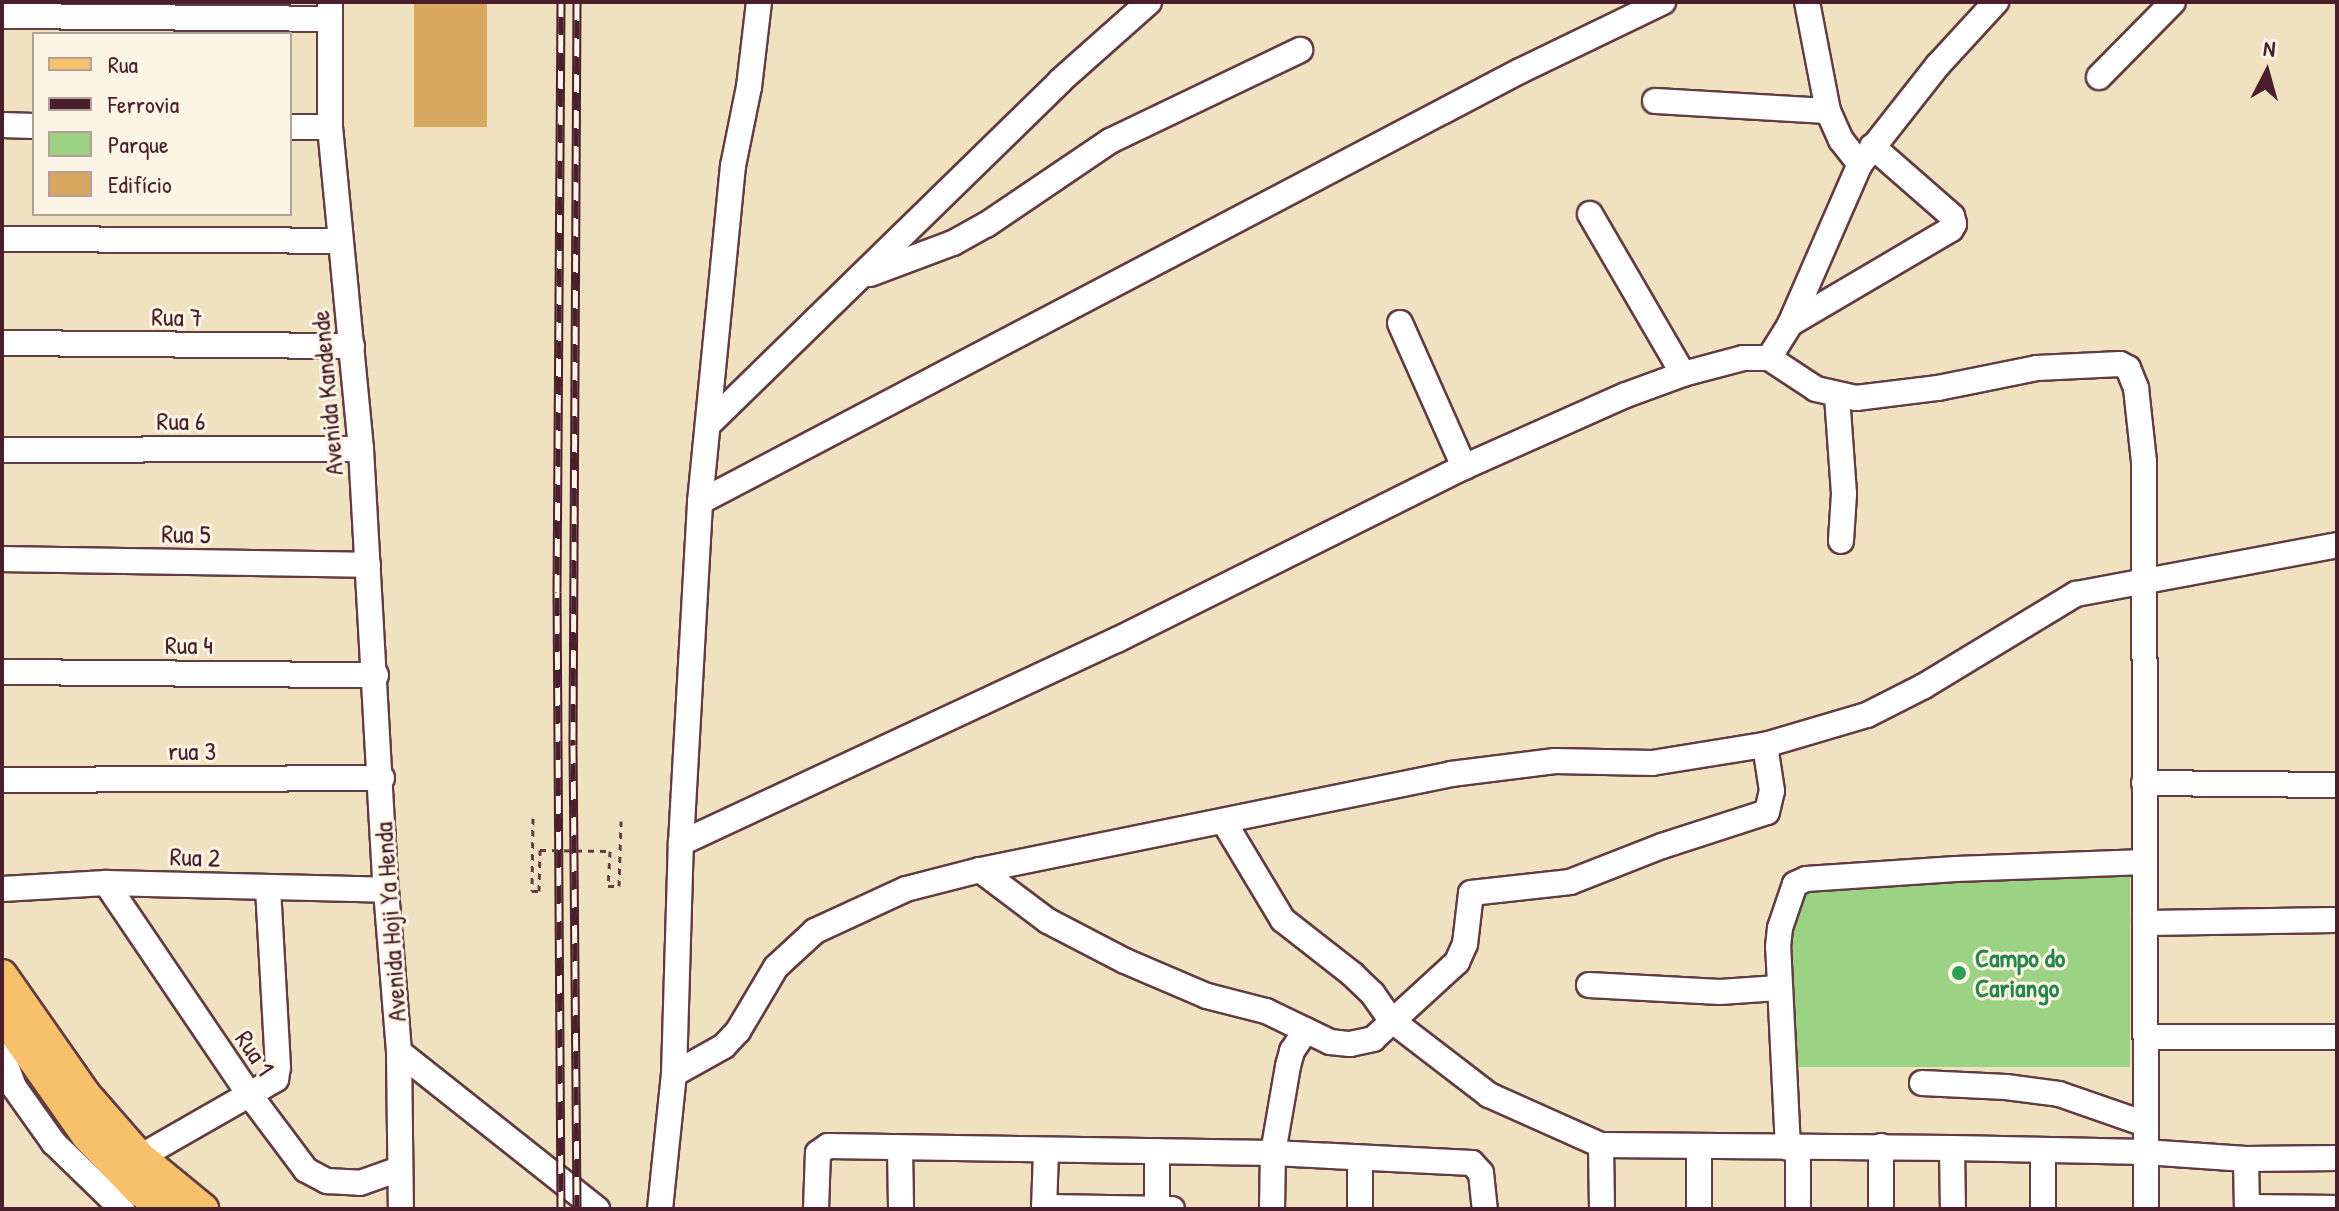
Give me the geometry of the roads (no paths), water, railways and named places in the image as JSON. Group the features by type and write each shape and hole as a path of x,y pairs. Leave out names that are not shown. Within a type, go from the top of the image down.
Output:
{"main road":[{"path":"2,975 85,1094 140,1157 203,1209"},
{"path":"2,1015 87,1136 139,1190 163,1209"}],"street":[{"path":"660,1209 674,1074 681,843 700,502 733,166 749,87 759,2"},
{"path":"708,425 1060,81 1149,2"},
{"path":"700,502 1506,78 1663,2"},
{"path":"1790,324 1951,229 1954,224 1952,216 1841,140 1828,111 1807,2"},
{"path":"1769,358 1790,324 1866,155 1996,2"},
{"path":"2099,77 2173,2"},
{"path":"2,16 330,10"},
{"name":"Avenida Kandende","path":"330,10 330,127 361,449 382,778"},
{"path":"863,276 953,243 986,225 1110,141 1300,50"},
{"path":"1655,101 1828,111"},
{"path":"2,125 32,126"},
{"path":"292,127 330,127"},
{"path":"1590,214 1683,374"},
{"path":"2,239 340,241"},
{"path":"1400,323 1464,467"},
{"name":"Rua 7","path":"2,343 352,346"},
{"path":"681,843 1117,640 1464,467 1626,395 1683,374 1743,358 1769,358 1796,378 1837,396 1896,395 2037,368 2123,365 2136,388 2141,424 2145,582 2146,1209"},
{"path":"1837,396 1844,494 1841,541"},
{"name":"Rua 6","path":"2,450 361,449"},
{"path":"674,1074 724,1046 738,1031 776,967 815,931 906,889 980,870 1507,765 1578,760 1652,763 1765,745 1867,715 1924,686 2069,597 2337,545"},
{"name":"Rua 5","path":"2,559 368,565"},
{"name":"Rua 4","path":"2,672 376,675"},
{"path":"980,870 1048,921 1125,961 1207,996 1266,1011 1330,1042 1350,1044 1373,1039 1390,1019 1457,962 1465,944 1471,893 1570,882 1662,846 1767,812 1772,791 1765,745"},
{"name":"rua 3","path":"2,780 382,778"},
{"name":"Avenida Hoji Ya Henda","path":"382,778 386,890 399,1052 597,1209"},
{"path":"2144,783 2337,785"},
{"path":"1224,822 1283,920 1352,974 1390,1019 1512,1109 1601,1145 1793,1149 1881,1146 2145,1152 2246,1159 2337,1158"},
{"path":"1798,1209 1778,988 1780,928 1795,884 1806,879 2145,862"},
{"name":"Rua 2","path":"2,889 106,883 386,890"},
{"name":"Rua 1","path":"106,883 249,1094 297,1159 315,1177 360,1183 399,1169"},
{"path":"140,1157 276,1079 278,1067 268,888"},
{"path":"2145,923 2337,920"},
{"path":"1589,985 1720,992 1778,988"},
{"path":"1272,1209 1273,1153 1290,1058 1306,1030"},
{"path":"2146,1037 2337,1037"},
{"path":"399,1052 401,1209"},
{"path":"2,1054 14,1087 54,1143 122,1209"},
{"path":"1922,1083 2006,1087 2059,1094 2145,1124"},
{"path":"1601,1145 1602,1209"},
{"path":"816,1209 819,1149 828,1146 1273,1153 1475,1163 1481,1173 1485,1209"},
{"path":"1881,1146 1881,1209"},
{"path":"1699,1148 1699,1209"},
{"path":"1952,1148 1953,1209"},
{"path":"900,1149 901,1209"},
{"path":"2043,1150 2043,1209"},
{"path":"1046,1151 1044,1208 1172,1209"},
{"path":"1157,1151 1157,1209"},
{"path":"1360,1158 1360,1209"},
{"path":"2246,1159 2247,1208 2337,1208"}],"railway":[{"path":"561,2 557,592 561,1209"},
{"path":"577,2 573,745 577,1209"}],"place":[{"name":"Campo do Cariango","path":"1959,973"}]}
